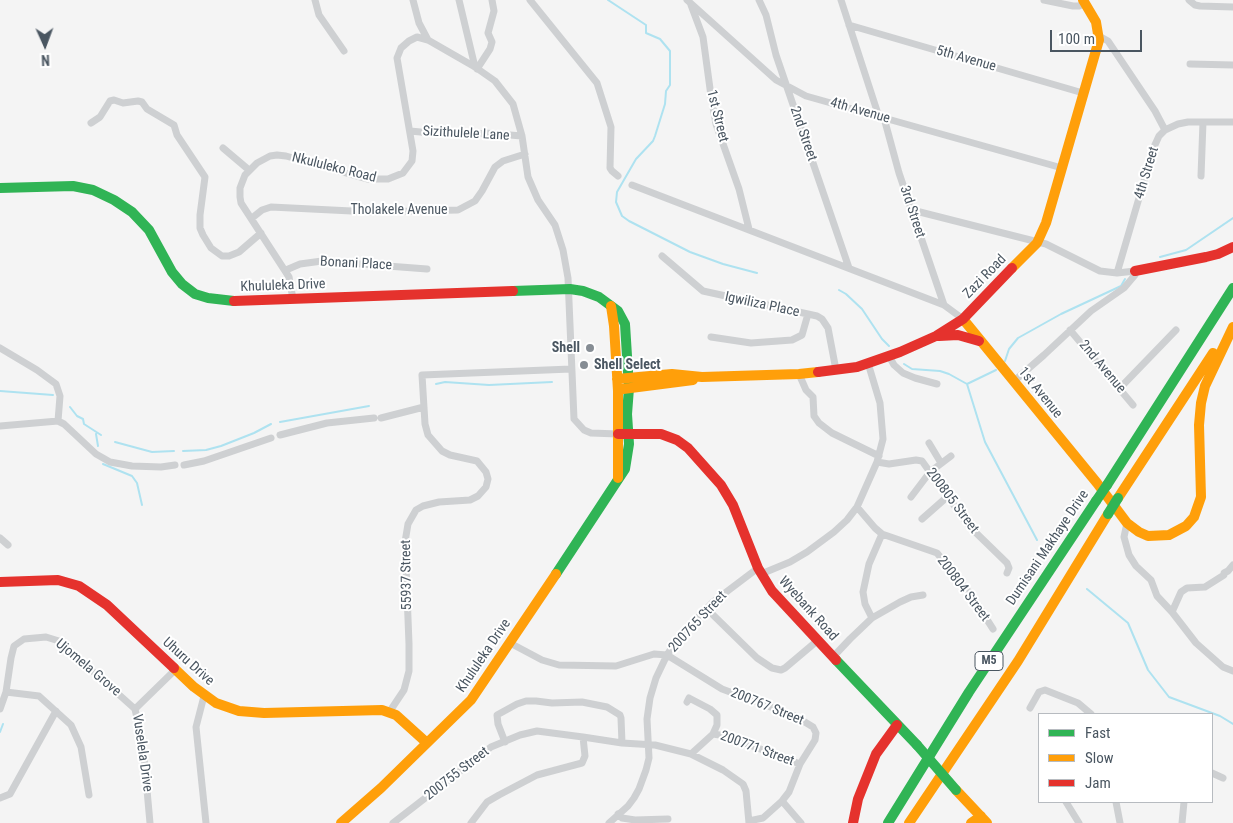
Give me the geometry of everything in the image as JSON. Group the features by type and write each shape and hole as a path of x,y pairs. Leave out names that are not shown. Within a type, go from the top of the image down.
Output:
{"street":[{"path":"315,0 319,15 344,51"},
{"path":"413,0 419,23 428,40 495,81 510,99 522,136 528,177 533,189 555,225 562,250 570,290 574,419 584,430 591,433 618,434"},
{"path":"459,0 476,68"},
{"path":"476,68 490,49 492,42 488,33 494,11 492,0"},
{"path":"530,0 596,83 611,127 610,168 618,176"},
{"name":"2nd Street","path":"759,0 766,15 776,55 849,268"},
{"name":"3rd Street","path":"841,0 944,304"},
{"path":"1044,0 1073,6 1079,6 1084,1 1096,22 1099,36"},
{"path":"1189,0 1195,5 1200,6 1233,8"},
{"name":"4th Avenue","path":"688,1 776,80 806,96 1062,168"},
{"name":"1st Street","path":"688,1 703,37 715,119 739,189 749,229"},
{"name":"5th Avenue","path":"849,25 1084,93"},
{"name":"Zazi Road","path":"618,391 629,383 672,374 702,377 798,374 836,370 889,356 936,336 963,319 1037,243 1046,223 1099,36"},
{"name":"4th Street","path":"1099,36 1108,41 1156,111 1166,130 1159,136 1154,147 1117,273"},
{"name":"Nkululeko Road","path":"249,170 270,156 286,156 367,179 388,179 403,173 412,161 413,151 397,58 401,48 409,40 417,37 428,40"},
{"path":"1190,64 1233,65"},
{"path":"91,123 100,117 107,104 112,100 123,103 138,100 142,102 147,109 174,125 178,138 205,177 200,228 211,248 217,253 229,256 239,252 260,233"},
{"path":"1166,130 1183,122 1233,122"},
{"path":"1201,176 1203,122"},
{"name":"Sizithulele Lane","path":"410,131 431,134 447,131 468,136 485,133 522,136"},
{"path":"223,148 249,170 242,182 241,204 286,270 291,282 293,299"},
{"name":"Tholakele Avenue","path":"252,218 262,210 271,207 372,212 458,210 475,201 495,167 503,160 525,154"},
{"name":"Khululeka Drive","path":"0,188 60,185 80,187 100,193 123,206 141,221 155,238 174,275 182,284 195,294 226,302 570,290 591,293 618,311 625,324 629,383 625,469 471,700 353,814 340,823"},
{"path":"632,185 874,279 944,304 963,319"},
{"path":"912,210 1046,244 1093,269 1117,273 1206,257 1218,254 1233,246"},
{"name":"Igwiliza Place","path":"662,256 703,292 808,314 822,319 828,328 836,370"},
{"name":"Bonani Place","path":"286,270 300,264 322,261 428,269"},
{"path":"1013,382 1091,310 1124,288 1135,271"},
{"name":"Dumisani Makhaye Drive","path":"888,823 969,692 1096,501 1102,484 1233,288"},
{"path":"611,306 618,391 618,478"},
{"path":"711,337 743,342 792,340 802,335 808,314"},
{"name":"1st Avenue","path":"963,319 1013,382 1102,484 1127,523"},
{"name":"M5","path":"909,823 1018,661 1118,498 1233,322"},
{"path":"1233,327 1205,386 1201,403 1199,425 1201,497 1194,517 1186,526 1178,531 1157,536 1148,536 1127,523 1124,536 1129,555 1136,566 1151,580 1157,596 1196,643 1223,667 1233,671"},
{"name":"2nd Avenue","path":"1070,330 1133,405"},
{"path":"1119,389 1176,330"},
{"path":"936,336 958,334 982,343"},
{"path":"0,348 48,377 56,384 60,396 58,421"},
{"path":"889,356 898,368 909,376 937,384"},
{"name":"200765 Street","path":"609,823 628,806 639,789 646,770 649,744 648,719 652,688 667,655 677,640 723,593 760,571 790,562 807,552 847,520 857,507 878,459 883,439 882,412 868,363"},
{"name":"55937 Street","path":"390,711 404,690 409,671 405,542 408,524 416,510 423,506 439,502 470,500 478,496 486,487 488,479 486,472 477,461 442,451 428,435 425,424 422,375 571,370"},
{"path":"798,374 806,390 813,397 814,416 819,423 832,433 878,459"},
{"name":"Zazi Road","path":"617,379 629,383"},
{"path":"280,435 327,423 378,418 424,407"},
{"path":"0,426 58,421 64,424 96,454 110,462 132,466 161,467 175,465"},
{"name":"Wyebank Road","path":"618,434 661,434 677,440 688,448 721,485 733,505 760,571 772,591 817,641 917,745 984,820"},
{"path":"184,465 204,461 271,438"},
{"path":"929,443 941,463"},
{"path":"911,496 930,472 951,456"},
{"name":"200805 Street","path":"878,459 889,464 922,461 974,532 1003,558 1009,568 1006,573"},
{"path":"922,519 947,497"},
{"name":"200804 Street","path":"857,507 882,534 937,553 972,596 993,629"},
{"path":"872,618 865,604 863,592 869,564 882,534"},
{"path":"0,538 8,545"},
{"path":"1172,612 1181,592 1187,588 1198,589 1205,587 1224,575 1233,565"},
{"name":"Uhuru Drive","path":"0,582 44,580 72,583 107,605 204,696 239,711 252,713 362,709 390,711"},
{"path":"833,657 872,618 900,602 923,595"},
{"path":"707,608 757,658 777,670 785,668 817,641"},
{"name":"Ujomela Grove","path":"0,709 6,692 10,658 14,646 24,639 46,637 59,641 135,709"},
{"path":"510,642 542,660 559,665 616,666 654,654 667,655"},
{"name":"200767 Street","path":"667,655 722,689 795,716 813,727 816,733 815,740 800,764 792,788 782,801 763,818 749,822"},
{"name":"Vuselela Drive","path":"150,823 143,746 135,709 175,670"},
{"path":"1030,708 1038,692 1045,690 1078,703 1090,713"},
{"path":"6,692 39,696 71,726 81,747 89,795"},
{"path":"204,696 196,727 206,823"},
{"path":"687,702 689,698 717,715 713,734 692,754"},
{"path":"505,742 496,720 497,716 517,704 526,701 536,701 552,703 582,702 607,707 622,718 618,743"},
{"path":"0,798 10,794 56,711"},
{"path":"390,711 401,718 427,743"},
{"path":"853,823 858,799 866,776 876,754 897,725"},
{"name":"200755 Street","path":"393,823 491,747 520,735 537,731 583,736 618,743 649,744 692,754 723,770 744,784 749,822"},
{"name":"200771 Street","path":"713,734 726,736 800,764"},
{"path":"471,823 487,802 499,795 537,775 582,763 585,756 583,736"},
{"path":"1213,773 1223,778"},
{"path":"782,801 801,823"},
{"path":"1066,803 1075,821"},
{"path":"1116,803 1120,823"},
{"path":"1182,823 1184,803"},
{"path":"618,814 622,818 635,820 668,819"},
{"path":"972,823 984,820"}],"waterway":[{"path":"608,0 646,25 646,33 660,39 670,51 670,85 666,91 665,104 655,136 653,141 636,159 617,192 616,202 622,216 690,252 723,264 757,273"},
{"path":"1160,257 1186,250 1233,218"},
{"path":"1005,361 1009,349 1018,338 1061,314 1121,286 1125,279"},
{"path":"839,290 862,309 882,339 889,346"},
{"path":"904,364 912,369 940,371 967,384 985,442 1037,540"},
{"path":"967,384 996,370"},
{"path":"436,384 445,382 489,385 552,382"},
{"path":"0,391 53,395"},
{"path":"280,422 369,406"},
{"path":"70,407 77,416 83,419 84,424 101,435"},
{"path":"183,451 206,450 221,446 271,424"},
{"path":"96,434 98,446"},
{"path":"115,442 152,452 174,451"},
{"path":"103,464 132,476 137,483 142,505"},
{"path":"1087,589 1128,623 1148,670 1169,697 1212,713"},
{"path":"1213,713 1233,724"},
{"path":"0,732 3,724"}],"traffic: fast":[{"path":"0,188 73,186 93,190 114,200 132,212 149,230 172,272 182,284 195,294 208,298 234,301"},
{"path":"1107,485 1233,288"},
{"path":"513,291 570,289 583,291 599,297 618,311 625,324 629,388 627,414 629,444 625,469 556,574"},
{"path":"1096,501 1107,485"},
{"path":"1108,514 1118,498"},
{"path":"888,823 969,692 1096,501"},
{"path":"836,660 917,745"},
{"path":"917,745 956,790"}],"traffic: slow":[{"path":"1012,268 1037,243 1046,223 1099,40 1096,22 1083,0"},
{"path":"611,306 618,391 618,478"},
{"path":"963,319 1097,483"},
{"path":"1097,483 1127,523 1148,536 1169,535 1186,526 1194,517 1201,497 1199,425 1201,403 1205,386 1233,327"},
{"path":"1118,498 1213,353"},
{"path":"617,379 672,374 702,377 818,372"},
{"path":"623,389 693,380"},
{"path":"909,823 1018,661 1108,514"},
{"path":"341,823 381,788 471,700 556,574"},
{"path":"174,668 194,687 216,703 239,711 264,713 382,710 396,715 427,743"},
{"path":"956,790 987,823"},
{"path":"971,823 981,816"}],"traffic: jam":[{"path":"1135,271 1206,257 1233,247"},
{"path":"818,372 857,367 900,352 936,336 963,319 1012,268"},
{"path":"234,301 513,291"},
{"path":"939,336 958,335 979,341"},
{"path":"618,434 661,434 677,440 688,448 721,485 733,505 758,568 772,591 836,660"},
{"path":"0,582 58,580 79,586 107,605 174,668"},
{"path":"853,823 858,799 876,754 897,725"}],"place":[{"name":"Shell","path":"590,348"},
{"name":"Shell Select","path":"584,365"}]}
